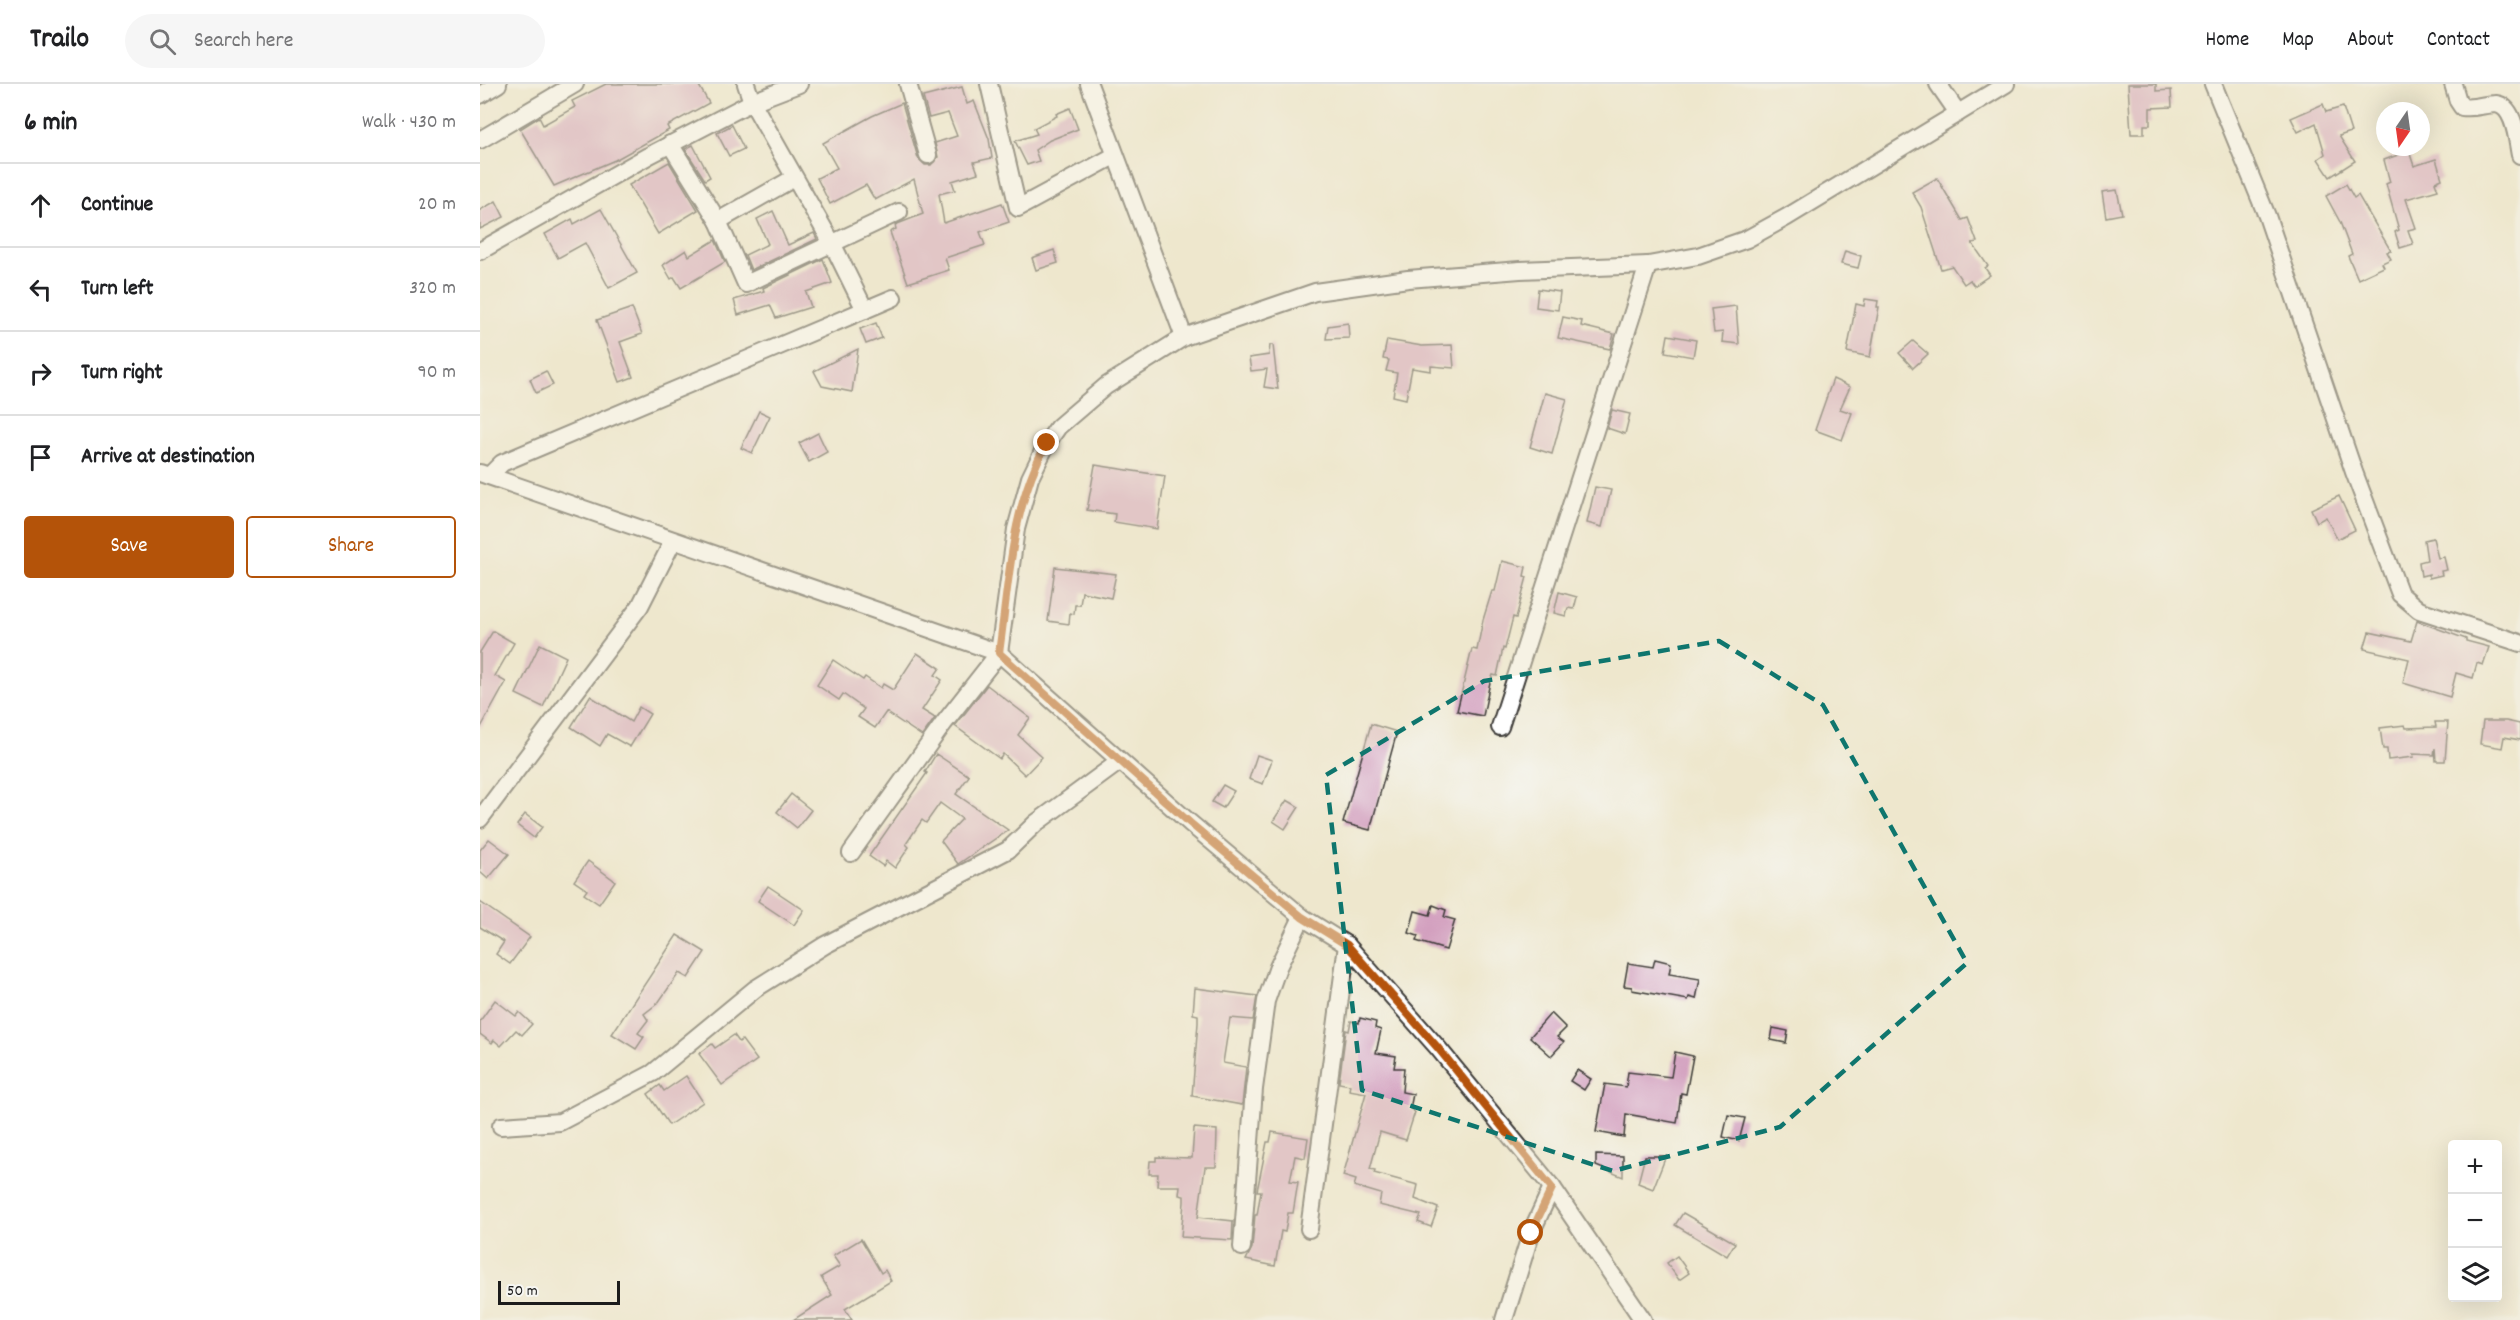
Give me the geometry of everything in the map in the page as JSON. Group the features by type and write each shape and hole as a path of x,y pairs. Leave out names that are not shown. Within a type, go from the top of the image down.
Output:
{"street":[{"path":"480,95 498,84"},
{"path":"480,140 575,84"},
{"path":"746,84 752,102 833,245 865,310"},
{"path":"480,251 670,144 752,102 799,84"},
{"path":"908,84 928,155"},
{"path":"989,84 1018,208 1114,156"},
{"path":"1089,84 1114,156 1158,263 1184,337"},
{"path":"1938,84 1958,113"},
{"path":"851,853 944,723 999,653 1017,528 1030,478 1047,443 1058,427 1093,396 1184,337 1315,292 1408,279 1520,270 1648,265 1698,255 1747,239 2006,84"},
{"path":"2213,84 2267,216 2354,472 2400,594 2419,610 2520,643"},
{"path":"2453,84 2462,107 2497,104 2507,111 2513,123 2520,155"},
{"path":"670,144 718,221 746,284 899,212"},
{"path":"718,221 794,178"},
{"path":"1500,727 1648,265"},
{"path":"484,475 502,463 893,298"},
{"path":"484,475 999,653 1119,762 1302,917 1347,945 1438,1048 1552,1188 1643,1320"},
{"path":"480,819 640,606 673,541"},
{"path":"501,1126 560,1122 653,1073 755,989 825,945 1008,850 1036,823 1119,762"},
{"path":"1242,1247 1254,1089 1266,1001 1278,967 1302,917"},
{"path":"1309,1229 1347,945"},
{"path":"1504,1320 1531,1233 1552,1188"}],"highlighted area":[{"path":"1719,641 1823,705 1967,963 1780,1127 1613,1171 1362,1090 1326,775 1484,681"}],"building":[{"path":"606,84 698,84 709,103 667,126 669,130 615,160 554,186 520,129 539,117 543,125 575,107 572,101"},
{"path":"2128,84 2156,84 2156,91 2171,90 2172,107 2150,108 2150,125 2144,125 2144,134 2131,134"},
{"path":"962,87 967,104 974,101 989,139 992,158 974,162 978,173 952,181 955,190 939,194 944,223 1002,203 1009,222 980,232 985,245 945,258 949,270 908,283 890,232 896,229 895,225 923,214 914,179 875,200 866,185 830,204 817,178 837,168 823,143 872,116 902,103 918,158 925,165 931,165 938,157 935,143 957,136 948,113 929,118 923,97"},
{"path":"2323,104 2326,112 2343,107 2351,132 2339,136 2355,161 2330,177 2318,159 2325,154 2316,123 2298,132 2291,118"},
{"path":"1070,108 1078,129 1050,140 1035,150 1039,161 1027,165 1015,141 1037,134 1034,128"},
{"path":"732,125 744,149 729,156 717,133"},
{"path":"693,145 710,177 705,180 685,149"},
{"path":"2395,156 2411,156 2414,166 2436,159 2442,179 2435,182 2438,190 2406,199 2416,228 2408,230 2413,244 2400,248 2395,232 2399,230 2386,184 2390,182 2384,160"},
{"path":"669,162 698,210 658,234 629,185"},
{"path":"1937,178 1962,220 1968,218 1977,242 1972,243 1988,266 1985,268 1990,275 1974,286 1970,280 1964,284 1952,266 1941,269 1921,207 1912,192"},
{"path":"2346,184 2354,198 2358,195 2391,251 2387,252 2391,259 2382,263 2384,267 2358,279 2348,256 2352,254 2340,222 2326,196"},
{"path":"2117,190 2122,214 2106,217 2102,192"},
{"path":"496,201 504,217 480,229 480,210"},
{"path":"601,209 637,273 609,288 585,243 558,258 545,234 572,219 574,224"},
{"path":"773,211 788,245 814,233 817,239 751,270 745,255 768,244 757,219"},
{"path":"715,240 725,262 681,288 674,277 671,279 663,265 686,250 689,256"},
{"path":"1054,250 1058,263 1036,270 1032,258"},
{"path":"1845,251 1861,256 1858,268 1841,264"},
{"path":"823,259 832,283 806,292 811,307 776,318 770,305 738,315 734,300 764,291 763,288"},
{"path":"1538,289 1560,292 1558,310 1536,307"},
{"path":"1865,299 1878,301 1877,307 1879,307 1870,357 1847,352 1856,304 1864,306"},
{"path":"1736,306 1739,344 1722,342 1723,332 1714,333 1711,309"},
{"path":"632,308 642,334 620,342 633,377 620,382 597,320"},
{"path":"1563,317 1582,321 1581,326 1614,334 1610,349 1558,338"},
{"path":"876,323 882,338 866,344 860,329"},
{"path":"1348,323 1349,338 1326,339 1328,326"},
{"path":"1668,335 1696,340 1693,357 1665,352"},
{"path":"1387,340 1422,346 1452,345 1454,368 1431,366 1431,371 1412,368 1406,399 1393,396 1397,373 1386,371 1389,360 1383,359"},
{"path":"1913,341 1928,354 1913,368 1899,353"},
{"path":"1270,345 1273,345 1278,389 1264,387 1267,369 1251,371 1249,358 1269,355"},
{"path":"858,349 852,392 822,386 814,371"},
{"path":"546,371 553,385 536,393 530,379"},
{"path":"1833,379 1850,387 1840,409 1852,413 1842,440 1815,430"},
{"path":"1545,393 1567,399 1552,454 1530,447"},
{"path":"1612,410 1630,414 1625,434 1607,428"},
{"path":"759,411 770,416 752,453 741,448"},
{"path":"818,433 827,452 809,462 799,443"},
{"path":"1095,465 1165,476 1157,529 1114,522 1115,514 1087,510"},
{"path":"1595,487 1611,490 1602,527 1587,523"},
{"path":"2339,496 2355,530 2337,539 2326,517 2317,522 2311,509"},
{"path":"2433,538 2438,558 2444,557 2447,570 2441,571 2442,575 2429,578 2429,574 2421,576 2419,562 2427,560 2424,540"},
{"path":"1502,561 1526,567 1524,576 1527,577 1516,618 1513,617 1497,676 1493,675 1490,682 1483,716 1457,711 1472,649 1477,650 1483,620 1492,591 1495,591"},
{"path":"1055,567 1116,574 1111,598 1082,592 1080,605 1075,605 1074,614 1070,613 1069,624 1048,621"},
{"path":"1559,592 1577,597 1574,609 1568,608 1566,616 1554,613"},
{"path":"2417,621 2466,639 2466,641 2489,647 2483,665 2477,663 2473,678 2456,673 2450,697 2403,683 2409,659 2364,649 2369,632 2411,641"},
{"path":"493,631 514,643 495,676 506,682 480,729 480,652"},
{"path":"540,644 566,657 543,707 516,694"},
{"path":"917,653 940,668 935,675 942,680 922,710 935,718 922,736 886,712 875,728 858,717 864,709 843,694 839,700 817,685 833,660 863,680 865,677 881,688 883,684 893,690"},
{"path":"987,685 1030,718 1018,735 1042,757 1025,775 1003,754 1000,759 955,726"},
{"path":"590,696 631,722 639,707 650,714 630,747 607,734 600,746 571,727"},
{"path":"2483,721 2506,721 2520,724 2520,740 2504,737 2502,748 2480,744"},
{"path":"2435,722 2448,722 2445,761 2436,761 2435,748 2434,755 2413,754 2414,757 2388,760 2387,749 2383,749 2380,728 2405,725 2406,728 2436,727"},
{"path":"1371,724 1397,732 1370,830 1343,823"},
{"path":"936,754 969,776 956,794 1008,830 958,864 941,841 962,819 940,803 926,823 922,820 906,844 909,847 895,868 886,861 883,866 869,856 927,773 925,772"},
{"path":"1257,755 1272,760 1263,784 1249,779"},
{"path":"1223,785 1234,791 1223,808 1212,802"},
{"path":"791,794 811,810 797,828 777,812"},
{"path":"1287,800 1299,807 1285,829 1273,821"},
{"path":"525,814 542,827 534,838 517,825"},
{"path":"489,839 509,854 488,879 480,872 480,850"},
{"path":"588,861 615,881 599,904 584,894 587,890 574,881"},
{"path":"768,886 804,910 794,925 758,901"},
{"path":"480,902 530,937 510,964 496,954 504,942 480,927"},
{"path":"1433,905 1446,910 1444,917 1455,920 1446,950 1416,941 1418,936 1409,933 1415,911 1430,915"},
{"path":"677,935 705,952 688,978 679,973 658,1003 644,1014 648,1020 638,1033 644,1037 636,1049 612,1034"},
{"path":"1655,959 1671,963 1669,974 1700,979 1696,999 1689,997 1688,1000 1632,990 1632,987 1624,986 1628,963 1653,967"},
{"path":"1195,988 1257,996 1253,1020 1230,1018 1223,1063 1246,1067 1242,1105 1192,1096 1198,1023 1198,1015 1193,1014"},
{"path":"495,1000 516,1016 519,1012 532,1024 522,1035 516,1030 501,1046 494,1040 492,1043 480,1034 480,1021"},
{"path":"1551,1013 1566,1028 1557,1037 1564,1042 1551,1056 1530,1037"},
{"path":"1360,1018 1376,1022 1375,1028 1381,1030 1376,1053 1396,1056 1394,1068 1404,1068 1402,1092 1413,1094 1410,1109 1415,1112 1406,1140 1380,1132 1370,1169 1375,1170 1374,1173 1418,1185 1415,1199 1438,1208 1431,1227 1418,1222 1421,1215 1379,1205 1381,1194 1354,1186 1356,1180 1343,1176 1366,1093 1349,1090 1350,1085 1339,1083 1346,1030 1349,1031 1351,1021 1359,1023"},
{"path":"1773,1028 1788,1031 1786,1043 1771,1040"},
{"path":"734,1035 739,1042 742,1040 757,1060 722,1085 699,1054 712,1044 715,1048"},
{"path":"1675,1052 1693,1056 1686,1094 1681,1093 1677,1123 1626,1114 1624,1137 1596,1132 1605,1084 1626,1087 1628,1072 1671,1077"},
{"path":"1577,1070 1591,1079 1584,1090 1570,1081"},
{"path":"686,1076 703,1102 669,1125 648,1094 660,1085 664,1091"},
{"path":"1728,1115 1745,1118 1739,1141 1723,1137"},
{"path":"1194,1128 1217,1130 1216,1167 1205,1167 1198,1217 1233,1221 1232,1240 1181,1237 1184,1196 1179,1195 1180,1186 1157,1186 1158,1174 1149,1174 1150,1161 1156,1161 1156,1157 1192,1158"},
{"path":"1272,1132 1308,1138 1305,1158 1295,1156 1290,1181 1298,1182 1293,1213 1288,1213 1285,1232 1281,1231 1275,1266 1246,1260 1252,1248 1255,1215 1257,1215 1261,1191 1257,1191 1267,1142 1270,1142"},
{"path":"1596,1155 1623,1156 1623,1177 1596,1166"},
{"path":"1645,1156 1666,1156 1653,1189 1638,1183"},
{"path":"1683,1213 1735,1243 1727,1256 1675,1225"},
{"path":"861,1239 881,1273 885,1270 891,1281 845,1309 852,1320 793,1320 832,1295 821,1277 840,1266 833,1256"},
{"path":"1677,1256 1689,1273 1679,1280 1667,1263"}],"route":[{"path":"1047,443 1030,478 1017,528 999,653 1097,742 1302,917 1347,945 1438,1048 1552,1188 1531,1233"}]}
